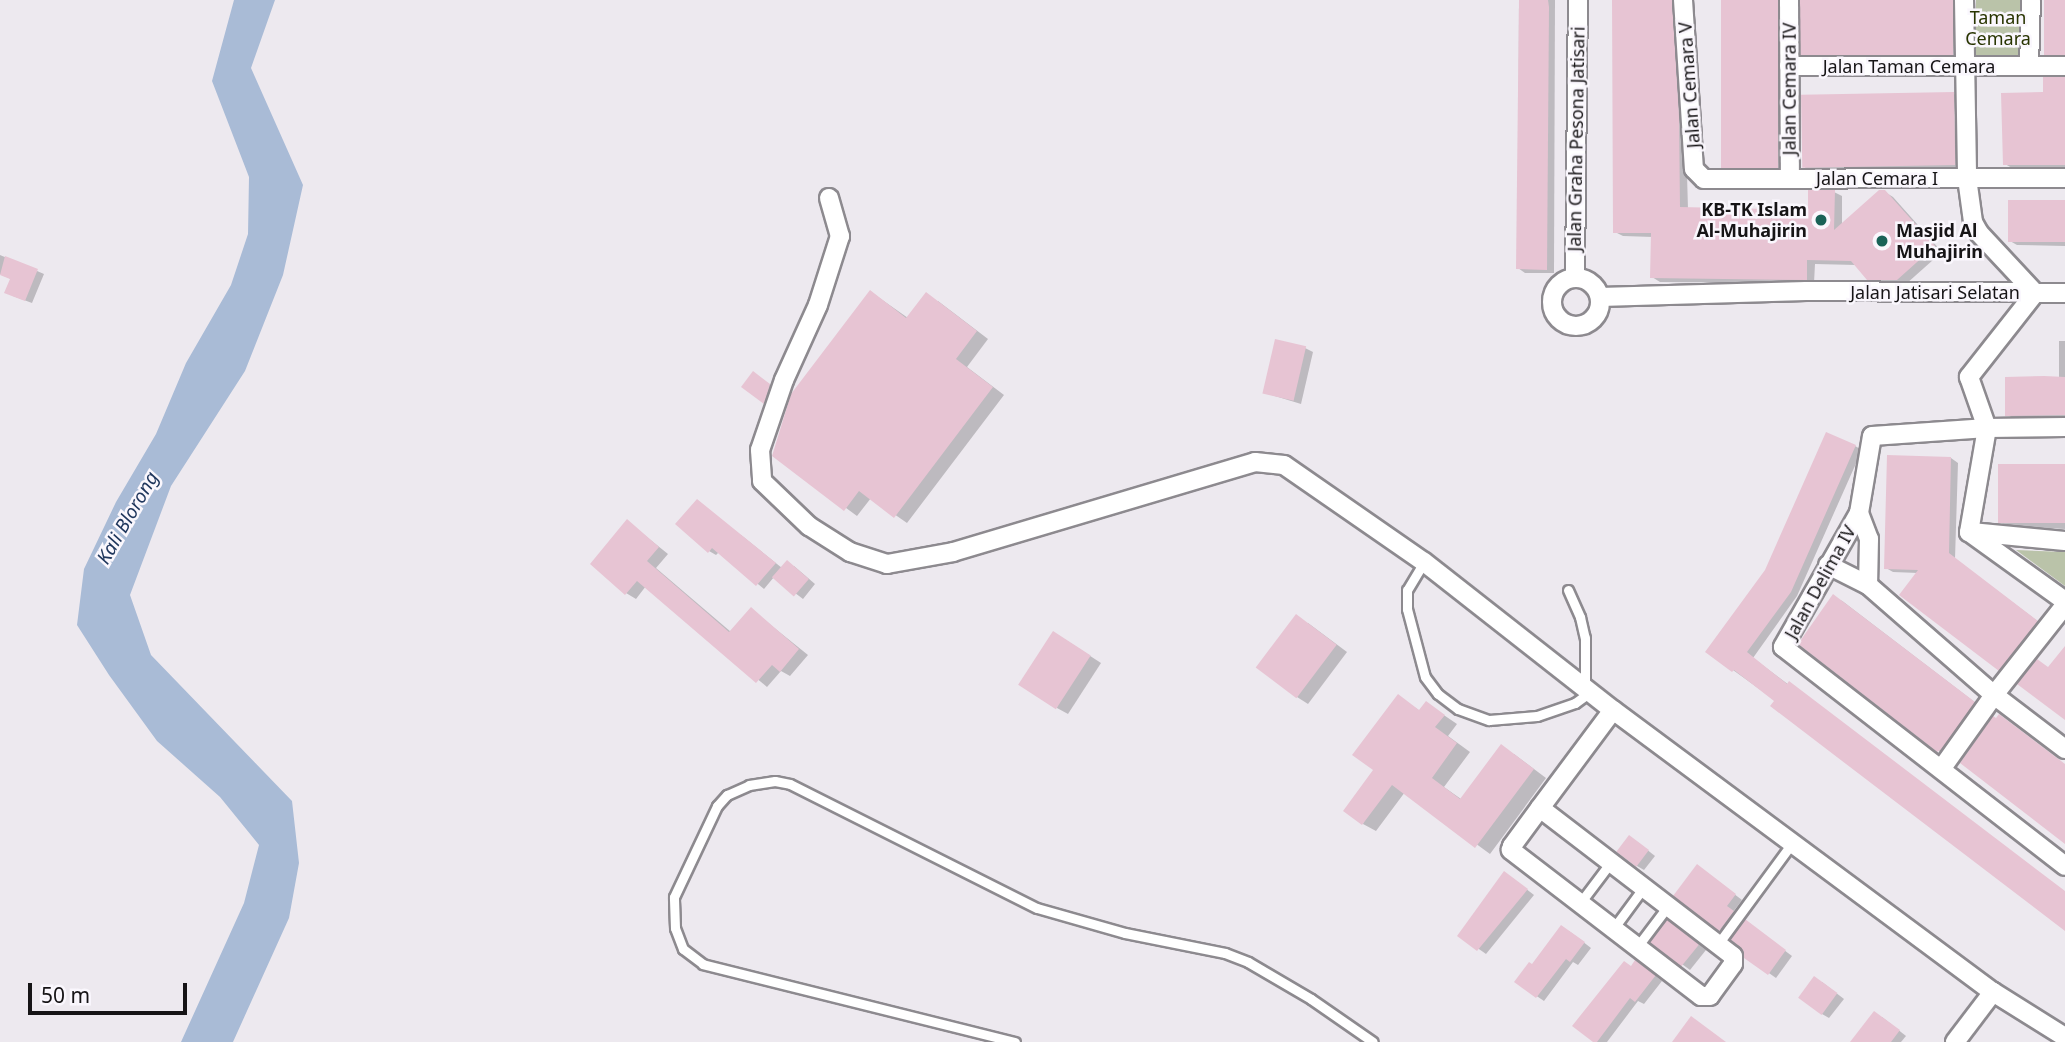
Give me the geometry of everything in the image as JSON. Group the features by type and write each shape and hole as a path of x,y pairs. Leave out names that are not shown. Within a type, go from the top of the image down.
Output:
{"street":[{"name":"Jalan Graha Pesona Jatisari","path":"1575,277 1578,0"},
{"name":"Jalan Cemara V","path":"1683,0 1694,169"},
{"name":"Jalan Cemara IV","path":"1789,0 1790,178"},
{"path":"1964,0 1966,178 1973,222 1979,233 2035,293 1969,377 1987,428 1969,532"},
{"path":"2029,66 2031,0"},
{"name":"Jalan Taman Cemara","path":"1789,66 2065,66"},
{"name":"Jalan Cemara I","path":"1694,169 1704,179 2065,178"},
{"path":"829,198 840,236 818,305 783,380 760,450 762,481 809,526 850,552 887,564 953,552 1255,462 1284,465 1298,472 1424,562 1613,710 1993,992 2065,1037"},
{"name":"Jalan Graha Pesona Jatisari","path":"1575,277 1591,282 1600,297 1597,314 1592,320 1576,327 1560,321 1551,306 1554,290 1559,283 1575,277"},
{"name":"Jalan Jatisari Selatan","path":"1600,297 1806,291 2065,293"},
{"path":"1987,428 2065,427"},
{"name":"Jalan Delima IV","path":"1942,768 1783,647 1859,513 1872,436 1987,428"},
{"path":"1859,513 1870,539 1868,585"},
{"path":"1969,532 2065,541"},
{"path":"1969,532 2065,603 1942,768 2065,866"},
{"path":"1828,565 1868,585 1994,695 2065,749"},
{"path":"1540,808 1734,959 1707,998 1511,850 1540,808 1613,710"},
{"path":"1955,1042 1993,992"}],"lane":[{"path":"1424,562 1407,590 1407,609 1411,634 1425,677 1438,694 1458,709 1489,720 1537,716 1575,702 1588,690 1585,638 1580,617 1568,590"},
{"path":"1015,1042 986,1032 703,964 683,949 675,928 674,897 717,806 727,795 749,785 775,782 790,784 1037,908 1125,933 1225,953 1248,962 1311,999 1373,1042"},
{"path":"1718,944 1793,842"},
{"path":"1580,903 1611,862"},
{"path":"1613,929 1644,887"},
{"path":"1637,947 1668,906"}],"green space":[{"name":"Taman Cemara","path":"1976,0 2020,0 2020,58 1976,58"},
{"path":"2016,550 2065,552 2065,586"}],"water":[{"name":"Kali Blorong","path":"234,0 275,0 251,68 303,185 283,275 245,371 171,486 130,595 151,655 292,801 299,863 289,918 233,1042 181,1042 244,903 259,845 220,797 157,741 77,625 84,569 116,502 156,434 186,363 231,285 248,234 249,177 212,81"}],"building":[{"path":"1519,0 1548,0 1549,7 1547,270 1516,269"},
{"path":"1612,0 1672,0 1679,117 1680,207 1808,210 1808,190 1835,190 1834,230 1879,190 1885,190 1935,246 1897,280 1867,280 1851,261 1807,260 1807,280 1650,278 1651,233 1613,233"},
{"path":"1721,0 1778,0 1778,168 1721,168"},
{"path":"1800,0 1953,0 1953,55 1800,55"},
{"path":"2044,0 2065,0 2065,55 2044,55"},
{"path":"2043,77 2065,77 2065,165 2003,165 2001,93 2043,92"},
{"path":"1954,92 1955,165 1802,168 1801,95"},
{"path":"2008,200 2065,200 2065,242 2008,242"},
{"path":"5,256 38,269 25,301 4,293 10,279 0,275"},
{"path":"870,290 906,318 926,292 977,331 956,359 993,387 894,518 859,491 844,511 772,456 791,394"},
{"path":"1275,339 1306,346 1294,401 1262,394"},
{"path":"753,371 770,384 764,404 741,387"},
{"path":"2005,377 2065,377 2065,415 2005,416"},
{"path":"1826,432 1856,445 1791,592 1747,652 2065,891 2065,931 1770,706 1774,701 1734,670 1732,672 1705,652 1765,570"},
{"path":"1887,455 1951,457 1949,553 2038,621 1999,671 1899,595 1918,570 1884,569"},
{"path":"1998,464 2065,464 2065,523 1998,523"},
{"path":"697,499 776,563 756,586 712,548 708,553 675,524"},
{"path":"627,519 659,547 647,561 729,632 751,607 799,649 780,672 772,665 756,683 637,581 625,595 590,564"},
{"path":"787,560 809,579 794,596 772,577"},
{"path":"1833,594 1975,702 1942,749 1937,752 1798,644"},
{"path":"1296,614 1337,645 1296,698 1256,668"},
{"path":"1053,631 1091,656 1056,709 1018,685"},
{"path":"2065,646 2065,720 2017,684 2037,659 2048,667"},
{"path":"1398,694 1419,710 1426,701 1445,715 1435,727 1457,743 1432,778 1460,799 1501,744 1534,769 1475,848 1392,785 1362,825 1343,811 1373,770 1352,755"},
{"path":"1999,714 2065,764 2065,844 1960,763 1993,716 1996,718"},
{"path":"1629,835 1649,850 1636,867 1616,852"},
{"path":"1697,864 1736,894 1727,906 1734,911 1719,931 1673,896"},
{"path":"1504,871 1528,889 1477,951 1457,936"},
{"path":"1667,919 1699,945 1681,967 1649,942"},
{"path":"1745,919 1786,950 1768,975 1744,958 1743,950 1730,939"},
{"path":"1561,925 1585,942 1570,962 1566,959 1536,998 1514,982 1529,962 1532,964"},
{"path":"1635,960 1656,975 1635,1002 1630,998 1597,1042 1593,1042 1572,1026 1624,961 1631,966"},
{"path":"1814,976 1837,993 1822,1015 1798,998"},
{"path":"1874,1011 1900,1030 1891,1042 1850,1042"},
{"path":"1691,1016 1726,1042 1672,1042"}],"place":[{"name":"KB-TK Islam Al-Muhajirin","path":"1821,220"},
{"name":"Masjid Al Muhajirin","path":"1882,241"}]}
